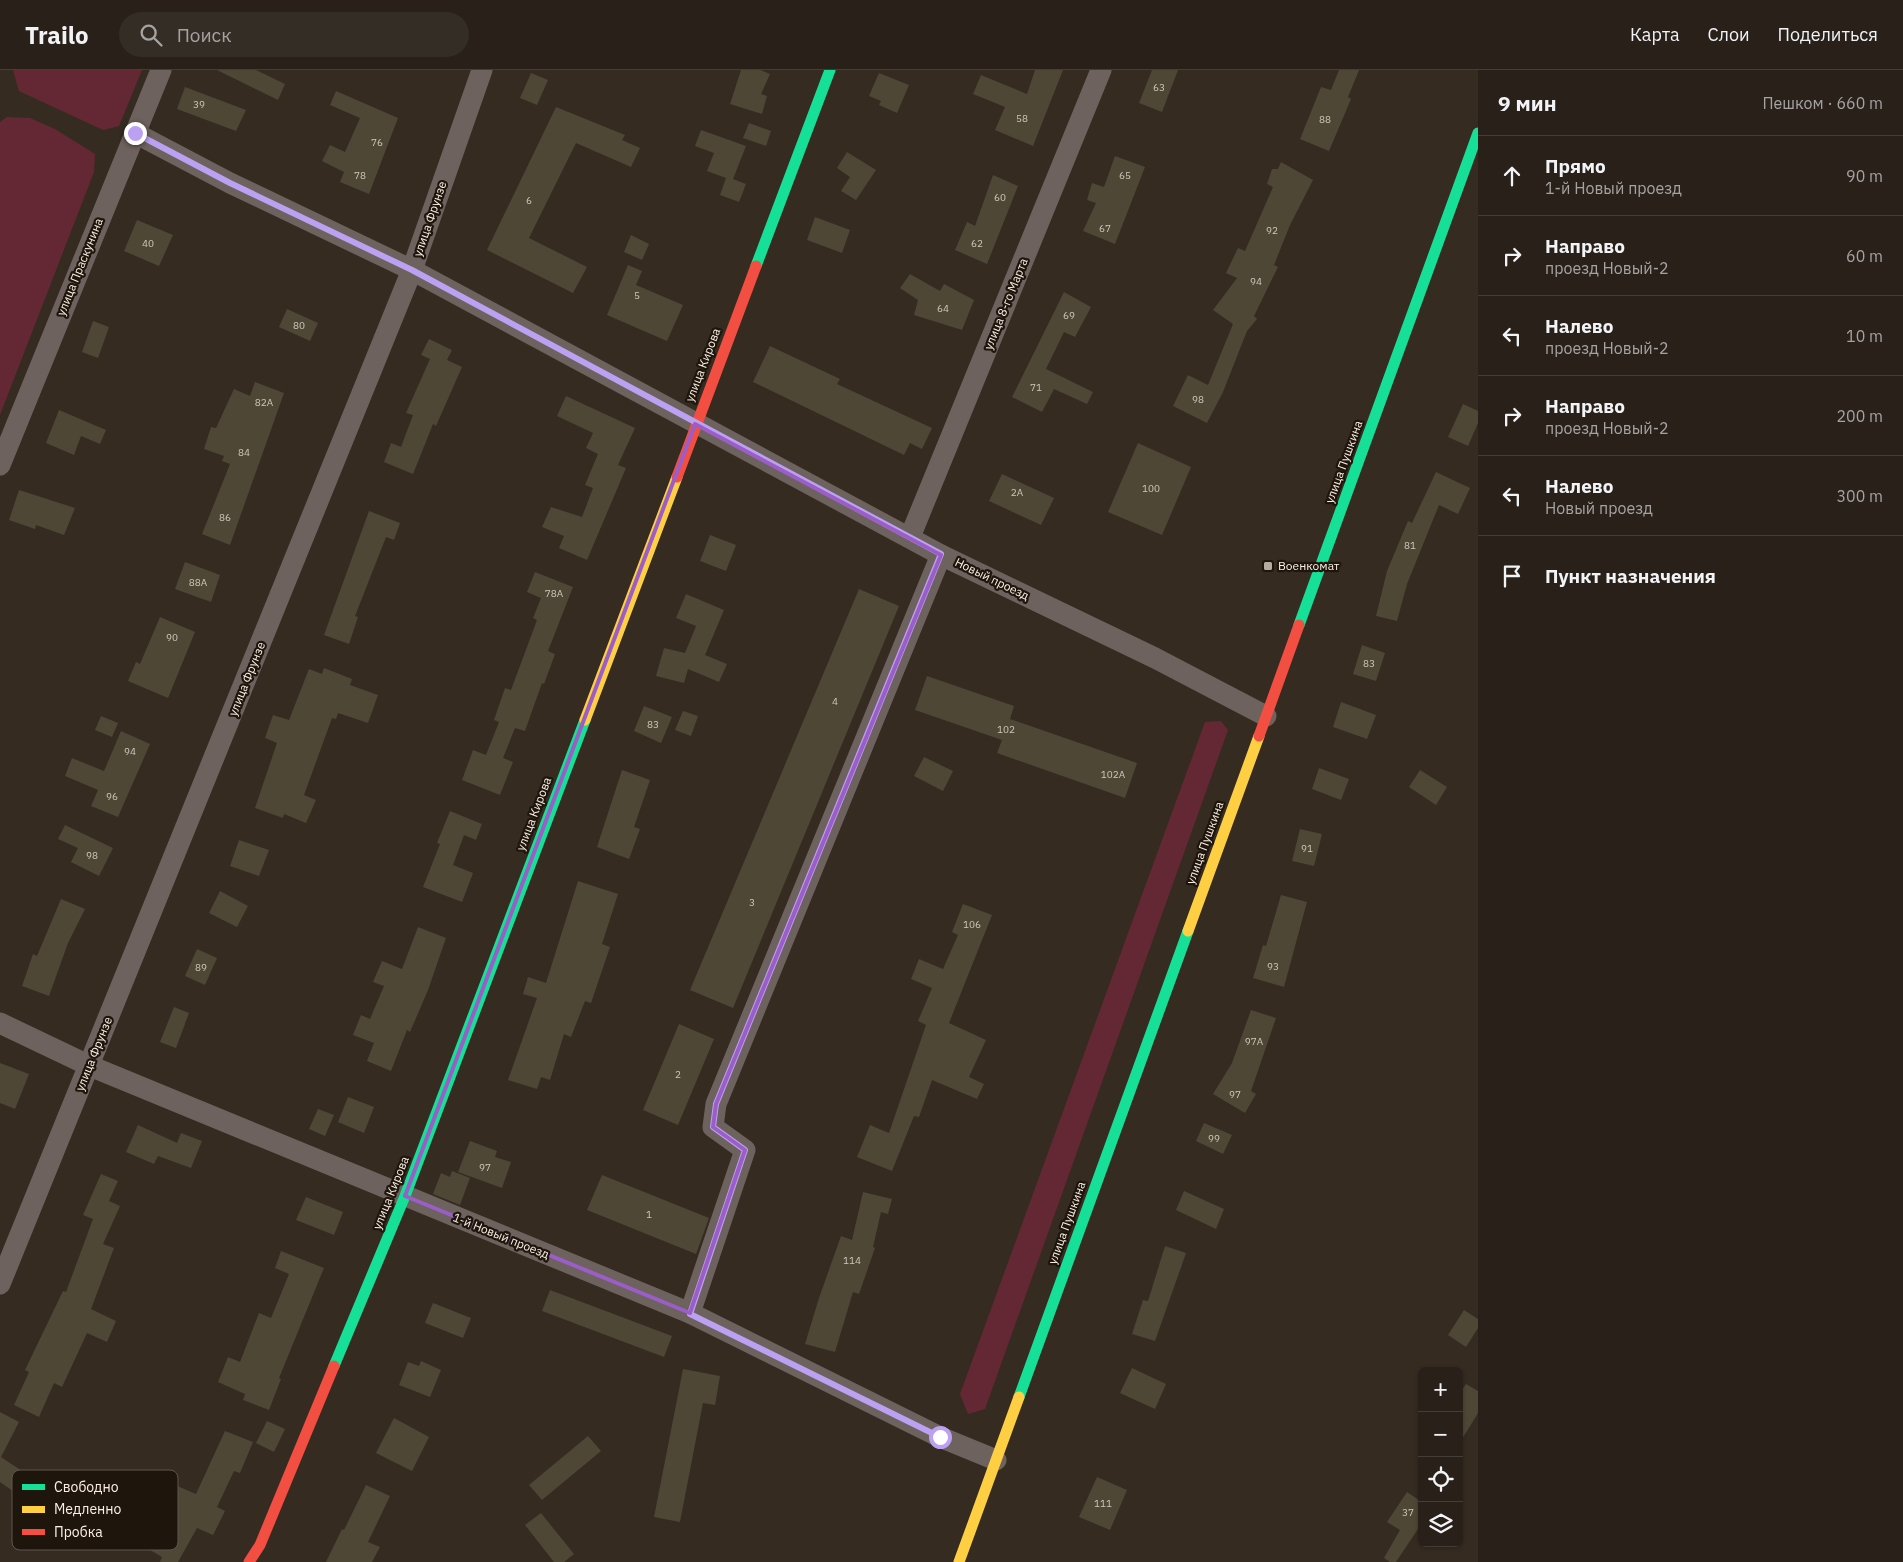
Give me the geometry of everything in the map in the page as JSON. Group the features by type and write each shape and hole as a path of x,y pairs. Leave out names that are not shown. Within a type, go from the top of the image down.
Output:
{"street":[{"name":"улица Праскунина","path":"0,465 160,70"},
{"name":"улица Фрунзе","path":"0,1284 412,270 482,70"},
{"name":"улица Кирова","path":"249,1562 260,1545 405,1196 830,70"},
{"name":"улица 8-го Марта","path":"910,537 1101,70"},
{"name":"Новый проезд","path":"135,133 230,183 412,270 695,424 941,554 1155,658 1266,716"},
{"name":"улица Пушкина","path":"959,1562 1478,133"},
{"path":"690,1314 745,1150 713,1127 716,1104 941,554"},
{"name":"1-й Новый проезд","path":"0,1023 90,1066 690,1314 940,1437 996,1460"}],"highlighted area":[{"path":"695,424 941,555 716,1104 713,1127 745,1150 690,1313 405,1196"}],"shaded area":[{"path":"13,70 142,70 119,126 103,130 19,91"},
{"path":"7,117 30,118 55,129 95,154 94,172 0,415 0,122"},
{"path":"1221,721 1228,730 985,1409 968,1414 960,1394 1205,722"}],"building":[{"path":"217,70 256,70 285,84 278,100"},
{"path":"741,70 760,70 770,74 761,94 767,96 762,114 730,104"},
{"path":"1035,70 1063,70 1033,146 995,130 1005,107 973,94 981,75 1027,94"},
{"path":"1152,70 1178,70 1162,112 1139,103"},
{"path":"1339,70 1359,70 1348,97 1351,99 1329,151 1300,139 1321,87 1331,90"},
{"path":"531,73 548,80 537,105 520,98"},
{"path":"879,73 909,85 897,113 879,105 881,101 869,96"},
{"path":"185,87 246,110 236,131 177,109"},
{"path":"336,91 398,118 369,194 340,182 344,172 322,161 330,145 345,152 360,118 330,105"},
{"path":"556,107 625,135 622,140 640,148 631,167 576,143 529,238 587,267 573,293 487,250"},
{"path":"749,123 771,131 766,146 743,138"},
{"path":"701,130 746,146 733,179 746,184 739,202 720,195 726,178 707,171 714,153 695,146"},
{"path":"847,152 876,170 856,200 841,191 850,177 837,168"},
{"path":"1115,156 1145,167 1115,244 1083,231 1096,203 1087,200 1092,183 1104,187"},
{"path":"1281,162 1313,180 1290,225 1274,265 1278,267 1254,316 1257,319 1247,331 1223,392 1207,423 1173,406 1188,375 1208,385 1233,324 1213,310 1237,278 1226,273 1238,248 1245,251 1273,187 1267,184 1272,169 1278,169"},
{"path":"993,175 1018,186 987,264 955,250 967,222 975,226"},
{"path":"815,217 850,230 842,253 807,240"},
{"path":"137,220 173,235 159,266 124,251"},
{"path":"631,235 649,244 642,260 624,252"},
{"path":"628,265 642,271 636,285 683,305 667,341 607,315"},
{"path":"910,274 940,291 944,284 974,300 962,330 914,315 918,300 900,288"},
{"path":"1064,292 1091,307 1075,337 1064,332 1046,369 1093,392 1087,404 1054,389 1042,412 1012,397"},
{"path":"287,309 318,323 310,341 279,327"},
{"path":"93,321 109,327 98,358 82,352"},
{"path":"429,339 452,350 447,360 462,367 436,426 433,424 413,474 384,462 391,443 401,447 413,415 406,413 430,359 421,355"},
{"path":"770,346 840,379 837,384 932,428 922,449 910,443 904,455 753,382"},
{"path":"255,382 284,393 230,545 202,534 230,464 222,461 224,456 204,449 211,427 216,428 234,389 250,396"},
{"path":"566,396 635,428 618,465 626,468 587,560 559,548 564,536 542,527 551,507 582,517 593,488 585,485 598,454 586,448 593,433 557,416"},
{"path":"1463,404 1478,411 1478,423 1468,446 1448,437"},
{"path":"59,410 106,430 100,444 81,436 74,455 46,443"},
{"path":"1138,443 1191,467 1162,535 1108,512"},
{"path":"1436,472 1470,488 1458,514 1439,505 1407,584 1397,621 1376,616 1387,571 1408,521 1412,523"},
{"path":"1002,474 1054,498 1041,525 989,501"},
{"path":"19,490 75,508 64,535 36,525 35,529 9,520"},
{"path":"369,511 400,523 394,540 386,537 355,616 358,617 349,644 324,635"},
{"path":"710,535 736,545 726,571 700,561"},
{"path":"185,562 220,575 211,602 175,589"},
{"path":"535,572 573,587 548,651 555,654 544,684 542,683 525,731 515,728 503,758 513,762 500,795 462,780 473,750 486,755 499,722 494,720 505,688 511,690 537,620 533,618 541,598 527,592"},
{"path":"859,589 899,606 733,1008 690,990"},
{"path":"686,594 724,610 705,655 727,664 719,682 688,669 684,683 656,676 664,648 685,653 696,626 676,618"},
{"path":"160,617 195,632 168,698 128,681 136,662 140,664"},
{"path":"1362,645 1385,653 1376,681 1353,674"},
{"path":"324,668 352,679 350,685 378,695 368,723 338,713 336,719 332,718 304,795 316,800 306,823 284,814 283,818 255,808 277,743 265,738 273,715 289,720 309,669 322,674"},
{"path":"927,676 1014,706 1010,719 1137,763 1125,798 997,753 1002,740 915,710"},
{"path":"1341,702 1376,715 1367,739 1333,727"},
{"path":"644,706 672,717 661,743 634,731"},
{"path":"683,711 698,716 691,736 675,730"},
{"path":"101,716 118,723 112,737 95,730"},
{"path":"121,731 150,744 118,817 91,806 98,790 65,776 72,758 104,771"},
{"path":"924,757 953,771 943,791 914,776"},
{"path":"1319,768 1349,779 1341,800 1312,789"},
{"path":"622,770 650,780 634,827 640,829 629,859 597,847"},
{"path":"1420,770 1447,787 1436,805 1409,787"},
{"path":"450,811 482,824 476,840 464,835 453,865 473,873 462,902 423,887 440,844 437,843"},
{"path":"65,825 113,848 99,876 71,862 78,848 58,839"},
{"path":"1300,829 1322,834 1314,866 1292,861"},
{"path":"239,840 269,850 259,876 230,866"},
{"path":"578,881 618,894 602,944 610,947 591,1003 585,1001 571,1037 564,1034 550,1080 541,1077 537,1089 508,1080 537,998 523,994 528,977 546,983"},
{"path":"220,891 248,906 237,927 209,913"},
{"path":"1281,895 1307,902 1284,987 1253,978 1263,945 1266,946"},
{"path":"61,899 85,909 68,943 49,996 22,986 33,954 37,956"},
{"path":"963,904 992,915 949,1023 986,1040 969,1077 984,1084 977,1099 932,1080 919,1117 914,1116 892,1171 857,1157 870,1125 889,1133 926,1025 918,1021 932,988 911,979 919,959 943,969 958,935 952,932"},
{"path":"418,927 446,938 428,990 410,1032 407,1030 391,1071 367,1061 374,1043 353,1035 361,1015 370,1019 384,986 373,982 382,961 402,969"},
{"path":"197,949 217,958 205,985 185,976"},
{"path":"174,1007 189,1013 176,1048 160,1042"},
{"path":"1251,1010 1276,1018 1251,1091 1256,1094 1245,1113 1213,1094 1232,1063"},
{"path":"679,1024 714,1039 678,1125 643,1110"},
{"path":"0,1063 29,1074 15,1109 0,1103"},
{"path":"348,1097 374,1107 364,1133 338,1122"},
{"path":"318,1109 334,1115 325,1136 309,1129"},
{"path":"1204,1123 1232,1135 1223,1154 1196,1141"},
{"path":"138,1125 177,1143 181,1133 202,1141 191,1168 158,1156 154,1164 126,1152"},
{"path":"470,1141 497,1151 495,1157 511,1162 502,1188 458,1172"},
{"path":"452,1171 470,1178 460,1205 433,1194 441,1173 450,1177"},
{"path":"101,1174 118,1181 109,1201 120,1206 103,1244 114,1248 91,1309 116,1321 107,1342 87,1333 62,1387 54,1383 39,1417 14,1405 29,1372 25,1370 63,1291 66,1292 93,1219 83,1215"},
{"path":"602,1175 709,1218 696,1254 587,1210"},
{"path":"1184,1191 1224,1209 1216,1229 1176,1210"},
{"path":"863,1192 892,1199 888,1214 881,1212 873,1247 875,1248 859,1294 853,1292 835,1352 805,1344 841,1236 852,1240"},
{"path":"306,1197 343,1212 334,1235 296,1220"},
{"path":"1165,1246 1186,1253 1155,1341 1132,1334 1143,1300 1148,1301"},
{"path":"281,1251 324,1268 279,1378 281,1379 269,1410 243,1400 245,1394 218,1382 228,1357 240,1362 259,1313 271,1318 289,1274 275,1268"},
{"path":"550,1290 672,1336 664,1357 542,1311"},
{"path":"433,1303 471,1318 463,1338 425,1323"},
{"path":"1464,1310 1478,1319 1478,1328 1466,1347 1448,1335"},
{"path":"421,1361 441,1370 430,1397 399,1385 408,1362 419,1366"},
{"path":"1132,1368 1166,1384 1155,1409 1120,1393"},
{"path":"683,1369 720,1376 715,1405 703,1403 680,1522 654,1517"},
{"path":"1466,1384 1478,1391 1478,1413 1463,1437 1463,1412 1463,1388"},
{"path":"0,1412 19,1422 1,1457 20,1470 12,1470 12,1490 0,1482"},
{"path":"394,1418 429,1437 412,1471 376,1453"},
{"path":"267,1421 285,1429 274,1452 256,1443"},
{"path":"225,1431 253,1442 240,1473 234,1471 217,1507 225,1511 213,1535 197,1528 178,1562 160,1562 162,1557 150,1550 178,1550 178,1486 196,1494"},
{"path":"588,1436 601,1451 542,1500 529,1485"},
{"path":"1097,1477 1127,1490 1110,1530 1079,1517"},
{"path":"366,1485 390,1496 368,1542 380,1547 372,1562 326,1562 342,1529 344,1530"},
{"path":"1407,1492 1418,1499 1418,1529 1396,1562 1390,1562 1384,1558 1400,1530 1387,1522"},
{"path":"541,1513 574,1554 564,1562 554,1562 525,1525"}],"traffic: fast":[{"path":"756,266 830,70"},
{"path":"1299,625 1478,133"},
{"path":"334,1366 405,1196 585,720"},
{"path":"1019,1397 1188,931"}],"traffic: slow":[{"path":"585,720 677,477"},
{"path":"1188,931 1259,736"},
{"path":"959,1562 1019,1397"}],"traffic: jam":[{"path":"677,477 756,266"},
{"path":"1259,736 1299,625"},
{"path":"249,1562 260,1545 334,1366"}],"place":[{"name":"Военкомат","path":"1268,566"}],"route":[{"path":"135,133 230,183 412,270 695,424 941,554 716,1104 713,1127 745,1150 690,1314 940,1437"}]}
